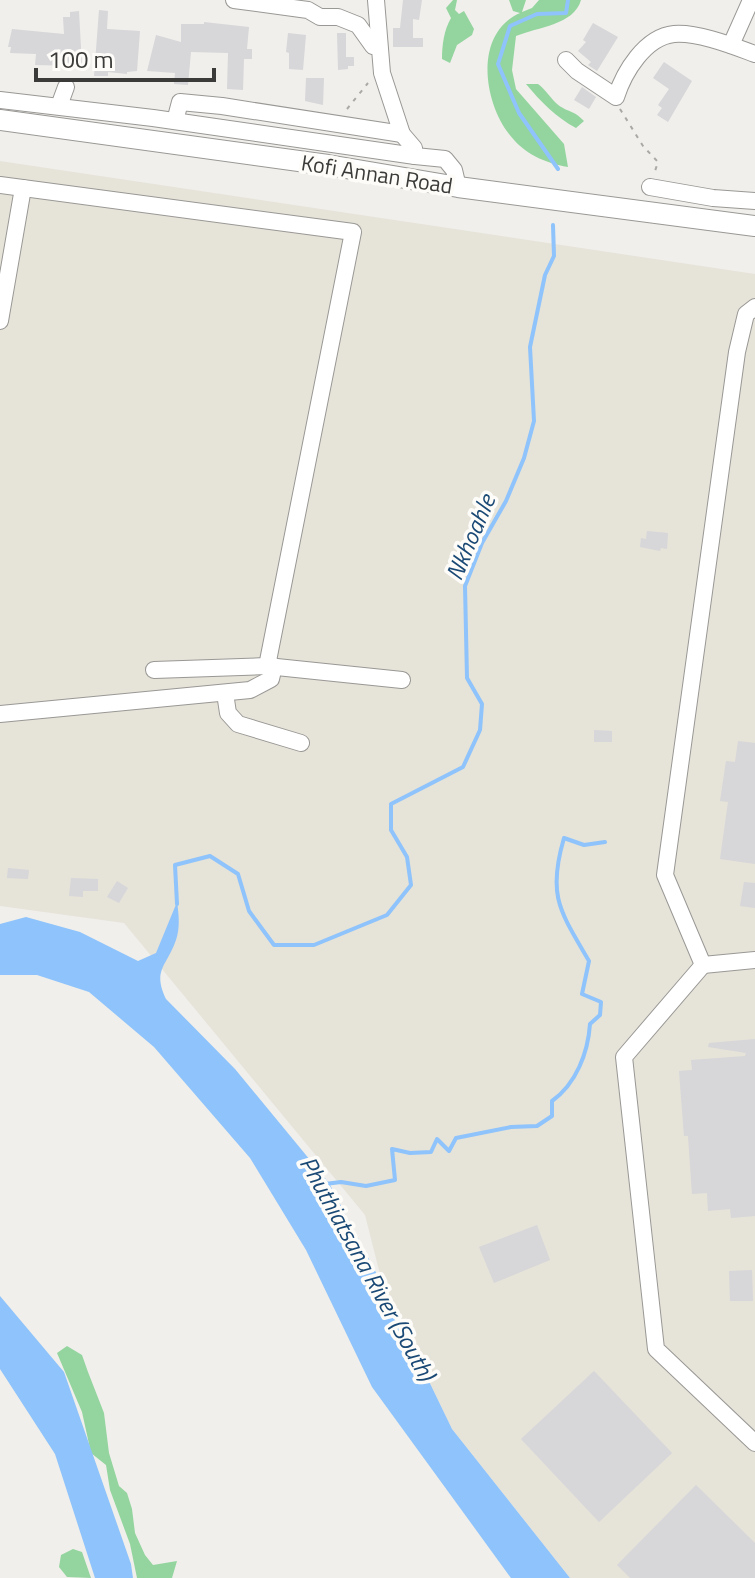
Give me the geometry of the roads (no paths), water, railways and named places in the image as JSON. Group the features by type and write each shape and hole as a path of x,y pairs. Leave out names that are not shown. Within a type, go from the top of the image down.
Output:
{"main road":[{"name":"Kofi Annan Road","path":"0,120 313,163 458,187 755,226"}],"street":[{"path":"234,0 308,10 320,17 338,17 358,25 373,46 379,47"},
{"path":"376,0 382,73 402,134 414,148 415,156"},
{"path":"731,45 751,0"},
{"path":"566,60 616,97 623,76 653,42 674,34 731,45 755,54"},
{"path":"59,106 66,87"},
{"path":"0,100 445,159 454,170 458,187"},
{"path":"175,121 180,102 402,134"},
{"path":"0,185 353,232 271,679 250,690 0,714"},
{"path":"650,187 713,198 755,201"},
{"path":"0,321 23,188"},
{"path":"707,219 713,198"},
{"path":"703,965 665,875 737,352 746,314 755,307"},
{"path":"154,670 271,666 402,680"},
{"path":"225,693 228,713 238,724 301,743"},
{"path":"755,960 703,965 624,1057 656,1349 755,1443"}],"water":[{"name":"Phuthiatsana River (South)","path":"177,902 177,935 162,968 160,981 166,999 235,1069 329,1183 452,1429 570,1578 511,1578 372,1387 306,1250 250,1158 154,1047 89,992 37,975 0,975 0,924 26,917 80,932 138,961 156,953"},
{"path":"0,1296 64,1372 131,1564 133,1578 95,1578 55,1454 0,1369"}],"waterway":[{"name":"Nkhoahle","path":"558,169 519,113 498,64 510,26 537,14 566,13 568,0"},
{"name":"Nkhoahle","path":"177,904 175,865 210,856 238,874 249,911 274,945 314,945 387,915 411,885 407,857 391,830 391,804 463,767 480,730 482,704 467,678 465,586 482,543 506,501 524,458 534,421 530,347 545,275 554,256 553,225"},
{"name":"Phuthiatsana River (South)","path":"325,1184 341,1182 366,1186 395,1180 392,1149 410,1153 431,1152 437,1139 449,1151 456,1138 511,1127 537,1126 552,1116 552,1101 568,1086 579,1067 587,1046 590,1024 600,1015 601,1002 582,994 589,961 570,929 559,902 559,858 564,838 584,845 605,842"}]}
